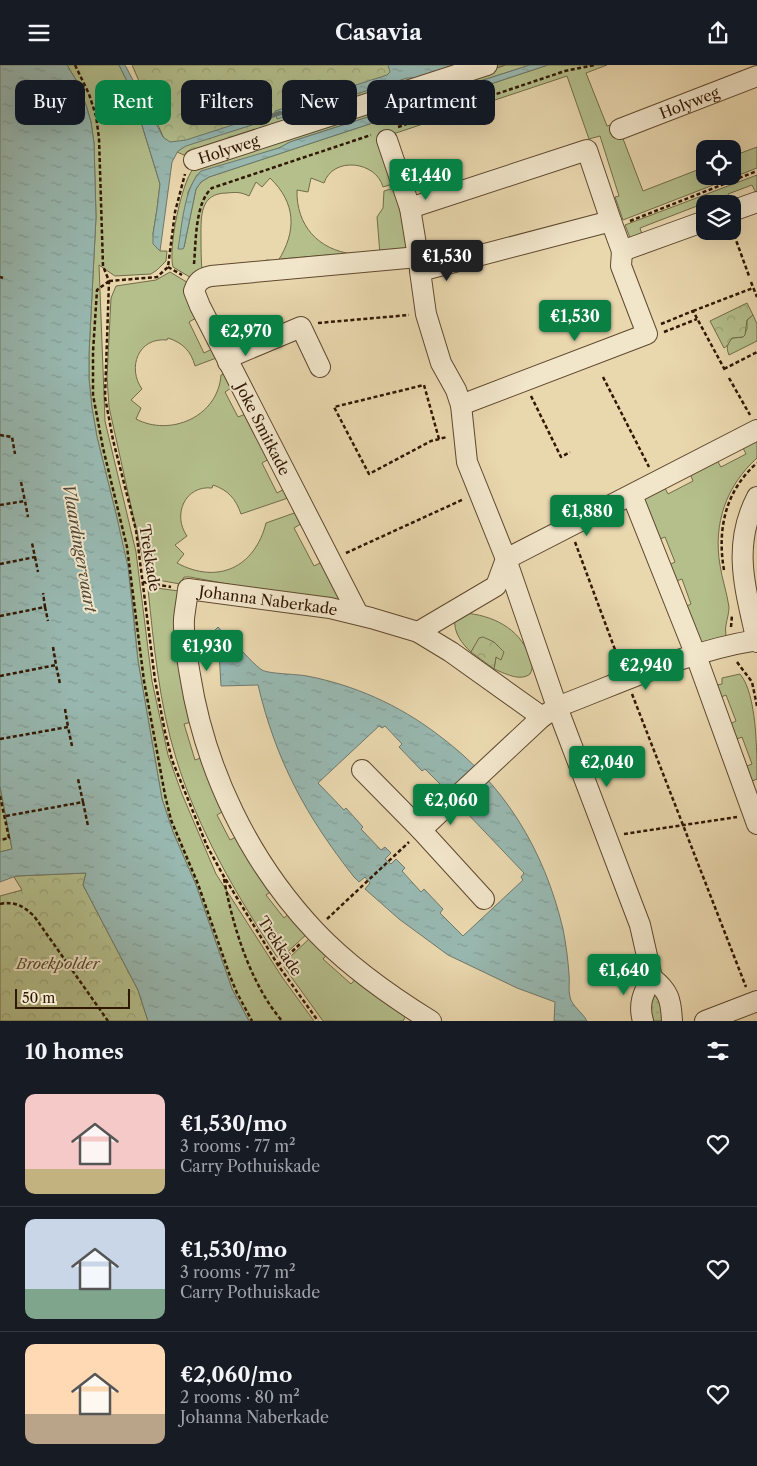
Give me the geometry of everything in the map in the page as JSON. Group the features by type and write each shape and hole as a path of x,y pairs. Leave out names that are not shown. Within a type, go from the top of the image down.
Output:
{"street":[{"name":"Holyweg","path":"194,160 487,65"},
{"name":"Holyweg","path":"620,129 757,76"},
{"path":"385,134 410,208 426,314 441,363 456,390 461,405 467,462 506,559 550,712 607,836 640,925 652,978 662,986 671,1002 672,1021"},
{"path":"410,208 587,150 622,251 621,266 651,330 461,405"},
{"path":"741,207 757,201"},
{"path":"419,264 612,224"},
{"path":"622,251 696,224"},
{"name":"Joke Smitkade","path":"358,614 228,362 195,297 194,291 197,283 203,278 211,276 419,264"},
{"path":"228,362 232,357 301,327 320,367"},
{"path":"418,632 496,586 506,559 656,482 755,424"},
{"path":"632,495 695,653 755,819"},
{"path":"421,830 550,712 695,653 734,643 757,641 744,576 742,547 745,525 757,497"},
{"name":"Johanna Naberkade","path":"432,1021 391,997 362,975 314,931 267,870 241,828 214,769 192,690 184,620 188,589 293,602 358,614 418,632 550,712"},
{"path":"362,770 421,830 484,899"},
{"path":"643,1021 640,1013 642,995 652,978"},
{"path":"705,1021 754,1002"}],"path":[{"name":"Trekkade","path":"75,65 89,94 96,116 99,138 103,266 109,281 105,397 113,440 136,530 154,671 167,741 182,785 207,846 278,965 318,1021"},
{"path":"192,271 200,211 203,199 212,189 385,134 564,71 595,65"},
{"name":"Holyweg","path":"168,267 175,212 186,170 194,160"},
{"path":"612,224 757,171"},
{"path":"736,240 749,276"},
{"path":"186,278 168,267 157,277 109,281 98,290 93,352 93,395 103,448 127,547 140,655 160,771 171,820 198,884 237,993 252,1021"},
{"path":"751,283 757,297"},
{"path":"697,319 656,335 651,330 693,311 754,288"},
{"path":"693,311 725,370 757,352"},
{"path":"301,327 314,323 426,314"},
{"path":"603,377 656,482"},
{"path":"729,378 755,424"},
{"path":"524,381 561,457 570,452"},
{"path":"424,385 439,439 431,441 369,474 334,407 424,385"},
{"path":"0,435 12,437 15,454"},
{"path":"21,482 28,517"},
{"path":"344,554 479,492"},
{"path":"0,505 24,501"},
{"path":"566,529 576,544 626,680 754,1002"},
{"path":"32,543 38,571"},
{"path":"0,564 35,557"},
{"path":"143,582 188,589"},
{"path":"43,593 48,621"},
{"path":"0,616 45,607"},
{"path":"734,643 738,664 752,682 757,706"},
{"path":"52,647 60,685"},
{"path":"0,676 56,665"},
{"path":"65,709 72,746"},
{"path":"0,739 68,727"},
{"path":"78,779 88,826"},
{"path":"0,796 8,838 0,841"},
{"path":"6,816 83,802"},
{"path":"607,836 683,825 755,819"},
{"path":"368,880 421,830"},
{"path":"223,875 230,910 250,969 282,1021"},
{"path":"0,904 11,902 23,906 34,916 108,1021"}],"green space":[{"path":"67,65 119,65 126,80 95,80 95,125 142,125 160,184 153,234 156,246 160,251 167,251 166,261 151,274 115,276 99,265 105,421 136,552 152,681 168,755 182,794 216,874 282,977 314,1021 249,1021 232,989 196,885 173,832 162,799 138,661 131,588 92,408 89,353 96,217 94,143 91,122 85,102 85,80 76,80"},
{"path":"132,65 505,65 459,80 367,80 367,110 357,113 357,80 282,80 282,125 319,125 202,163 168,148 158,125 171,125 171,80 139,80"},
{"path":"506,65 530,65 483,80 461,80"},
{"path":"548,65 607,65 586,73 607,126 617,123 643,191 696,170 696,185 713,185 623,220 615,197 619,196 600,136 589,139 567,76 495,100 495,83"},
{"path":"367,111 367,117 357,121 357,115"},
{"path":"325,125 343,125 197,175 188,192 184,247 196,189 201,182 209,177 367,125 420,125 381,138 396,183 383,187 379,178 372,172 364,167 354,165 336,169 329,174 324,183 311,178 308,192 297,190 300,214 312,234 329,247 353,254 330,259 329,255 281,259 281,263 266,264 266,260 278,261 284,250 291,228 289,207 285,197 270,178 262,187 256,182 249,196 233,192 218,194 207,201 202,214 201,228 202,271 193,279 173,267 172,246 180,202 188,177 193,169"},
{"path":"757,147 757,168 741,174 741,153"},
{"path":"757,175 757,195 752,185 728,195 704,195 731,185 741,185 741,181"},
{"path":"397,187 409,251 380,254 377,217 383,208 384,191"},
{"path":"696,198 696,206 640,228 643,238 631,240 625,225"},
{"path":"170,272 190,284 198,317 189,322 204,353 214,348 219,357 195,366 189,352 173,340 168,338 167,340 157,340 149,343 138,355 136,363 138,381 142,389 131,400 141,408 136,419 149,424 163,426 177,424 190,419 202,412 211,402 218,390 221,375 227,373 234,386 225,392 238,417 248,413 271,458 262,463 277,493 286,488 291,497 241,514 231,496 218,487 213,485 212,488 203,488 195,491 188,496 181,511 183,528 187,536 175,545 184,554 177,563 207,572 220,572 233,568 244,561 253,551 261,538 266,523 297,512 304,522 294,528 314,566 324,561 344,599 336,604 190,577 184,577 180,584 147,578 109,407 107,377 111,298 116,286 156,280"},
{"path":"747,303 753,315 747,320 745,335 732,338 724,348 710,321"},
{"path":"753,315 757,324 757,341 729,355 727,348 729,342 732,338 743,337 747,329 747,320"},
{"path":"757,436 757,458 737,481 724,507 720,521 718,550 729,607 726,637 699,643 681,609 691,604 682,579 671,583 665,567 675,562 665,537 655,541 643,495 663,484 668,494 693,481 689,471 715,457 721,467 746,454 741,444"},
{"path":"149,587 179,591 195,721 184,724 195,760 206,756 227,809 217,815 230,840 240,835 275,889 266,895 284,918 292,911 308,933 282,957 277,957 219,861 185,785 170,737 161,695"},
{"path":"464,613 494,620 519,637 532,665 530,674 517,677 494,669 496,657 480,638 471,652 461,641 455,629 455,619"},
{"path":"483,637 494,642 504,652 501,660 496,657 494,669 471,652 479,638"},
{"path":"740,674 746,683 750,695 755,724 757,779 748,783 742,768 752,764 742,737 732,741 726,726 736,721 726,695 716,699 712,686 722,684 722,678"},
{"path":"0,786 12,849 0,852"},
{"name":"Broekpolder","path":"86,873 83,885 138,990 148,1021 0,1021 0,896 22,890 14,877 16,876"},
{"path":"312,936 330,951 323,959 351,984 358,976 408,1012 403,1021 323,1021 284,967 287,960"},
{"path":"651,992 660,992 663,1021 646,1021"}],"water":[{"name":"Vlaardingervaart","path":"0,65 67,65 76,80 15,80 15,125 85,125 85,102 91,122 94,143 96,217 89,379 97,437 128,567 138,661 162,799 173,832 196,885 232,989 249,1021 148,1021 138,990 83,885 86,873 16,876 0,882 0,852 12,849 0,786"},
{"path":"119,65 125,65 133,80 126,80"},
{"path":"388,65 454,65 444,68 428,78 371,80 387,75 390,72"},
{"path":"530,65 548,65 495,83 495,80 483,80"},
{"path":"367,81 367,91 357,94 357,85"},
{"path":"282,109 282,117 277,119 275,111"},
{"path":"367,117 367,125 209,177 201,182 196,189 184,247 183,249 178,249 187,197 195,178 201,171 279,148 290,142 343,125 357,125 357,121"},
{"path":"142,125 157,125 163,137 170,142 186,140 232,125 252,125 186,146 178,151 172,162 160,251 153,244 153,234 160,184"},
{"path":"218,627 227,637 234,636 240,649 262,670 325,680 359,691 392,705 437,734 461,753 482,774 518,820 545,872 563,929 570,997 587,1021 554,1021 555,1002 517,988 448,955 399,919 365,889 370,883 365,877 359,882 354,877 321,832 295,787 274,738 258,685 221,686 219,652 213,645 213,632","holes":["379,726 382,728 385,726 402,744 399,747 422,771 425,769 443,787 440,790 462,814 465,811 524,873 521,877 523,880 463,936 440,913 443,909 424,889 421,892 402,871 405,868 396,859 391,864 385,859 391,853 385,847 381,850 361,829 363,827 346,808 344,810 318,783"]}],"waterway":[{"path":"272,116 280,113"}]}
